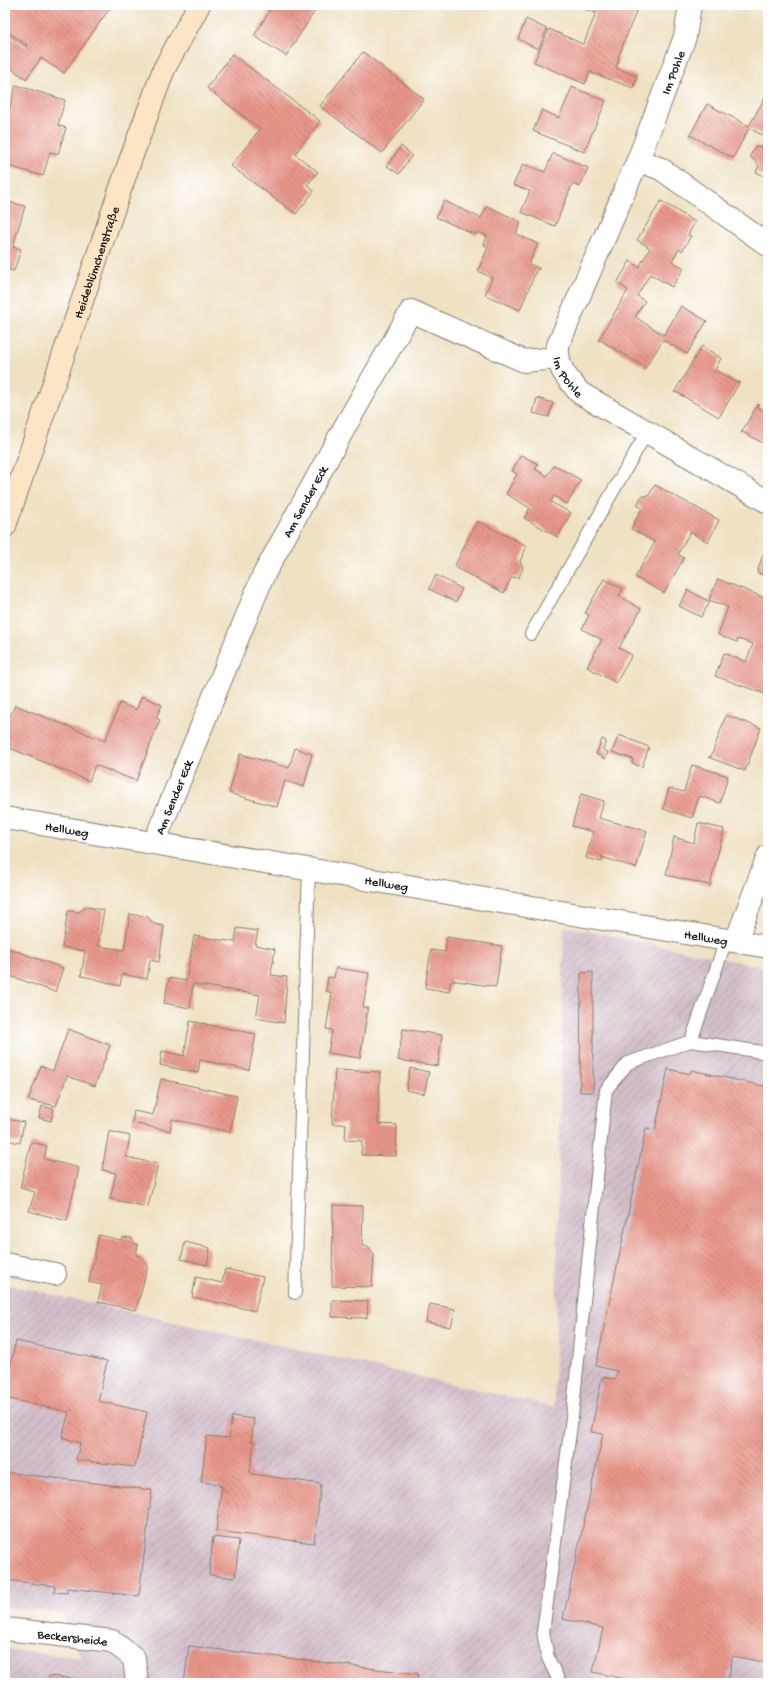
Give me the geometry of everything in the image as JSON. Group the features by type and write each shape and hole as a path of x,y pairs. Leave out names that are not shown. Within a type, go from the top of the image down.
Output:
{"street":[{"name":"Heideblümchenstraße","path":"5,526 131,158 164,69 199,5"},
{"name":"Im Pohle","path":"690,5 685,37 638,160 558,345 557,358 562,372 580,393 768,502"},
{"path":"638,160 661,169 768,245"},
{"name":"Am Sender Eck","path":"154,844 263,576 347,423 411,311 524,361 557,358"},
{"name":"Hellweg","path":"5,818 768,947"},
{"path":"731,940 768,856"},
{"path":"5,1264 55,1274"},
{"name":"Beckersheide","path":"5,1629 112,1641 134,1658 137,1683"}],"lane":[{"path":"531,634 647,432"},
{"path":"295,1293 310,870"},
{"path":"691,1041 731,940"},
{"path":"560,1683 548,1658 543,1632 572,1417 606,1090 628,1063 691,1041 768,1053"}],"shaded area":[{"path":"564,926 768,968 768,1683 5,1683 5,1649 81,1658 62,1613 5,1607 5,1284 554,1407"}],"building":[{"path":"5,5 112,5 64,73 41,58 26,79 5,64 5,32 26,47 27,45 5,30"},
{"path":"273,5 318,6 286,56 254,36"},
{"path":"581,5 634,5 638,7 618,57 619,59 616,68 637,76 633,88 590,72 585,84 534,62 549,29 583,44 584,43 596,13 580,7"},
{"path":"526,19 547,29 538,49 518,39"},
{"path":"363,52 424,99 382,153 320,106"},
{"path":"232,54 320,121 295,154 318,172 307,185 314,191 296,214 231,166 260,129 207,88"},
{"path":"16,85 65,100 58,125 66,128 58,154 50,152 43,176 5,165 5,117 7,117"},
{"path":"572,87 606,101 584,152 533,131 542,110 559,118"},
{"path":"768,92 768,138 749,128 733,158 690,135 707,104 749,126"},
{"path":"401,146 412,155 399,174 387,166"},
{"path":"755,146 768,148 768,178 756,172 759,165 750,156"},
{"path":"553,153 588,168 580,187 573,184 572,185 555,226 521,212 530,191 513,185 523,164 545,172"},
{"path":"5,201 25,206 13,247 21,249 14,271 5,269"},
{"path":"444,201 481,218 487,206 521,222 516,234 538,244 529,264 540,269 537,269 520,310 485,295 492,278 478,271 488,247 484,245 487,236 478,232 476,235 436,217"},
{"path":"661,201 695,222 688,235 691,236 682,251 679,249 672,261 684,268 672,287 650,274 637,296 645,301 635,317 664,335 681,306 707,321 687,354 663,340 644,370 645,367 600,340 598,341 628,290 617,283 630,261 639,267 650,248 637,240"},
{"path":"702,346 721,358 715,370 738,383 740,382 719,417 676,392 674,393"},
{"path":"537,398 553,403 549,417 533,413"},
{"path":"758,404 758,407 768,413 768,446 743,432 741,433"},
{"path":"521,455 538,464 535,469 547,476 554,465 581,480 567,504 554,496 551,502 571,513 558,537 524,518 530,508 506,494 517,474 512,471"},
{"path":"655,485 719,520 708,542 690,532 678,554 684,558 664,593 635,577 655,542 631,529 642,508 637,505 641,497 649,495"},
{"path":"477,521 527,546 520,561 523,568 519,577 511,578 504,593 454,567"},
{"path":"764,552 768,553 768,577 757,572"},
{"path":"436,575 462,589 456,602 429,589"},
{"path":"604,579 623,589 619,596 641,609 619,648 632,655 616,683 587,667 602,640 582,629 589,615 585,613"},
{"path":"718,579 765,598 768,592 768,609 764,621 768,622 768,641 766,645 768,646 768,695 715,676 724,653 746,662 753,644 738,639 737,642 718,635 728,607 709,600"},
{"path":"688,590 710,602 701,617 679,606"},
{"path":"142,696 162,705 156,718 160,720 136,781 95,765 89,781 5,746 5,729 15,705 105,741 120,703 136,710"},
{"path":"726,715 761,728 745,771 708,757 711,757"},
{"path":"619,735 649,747 642,767 632,763 633,759 612,752"},
{"path":"602,739 606,741 603,750 608,752 605,759 596,754"},
{"path":"295,748 312,754 304,787 285,781 277,807 229,793 240,754 289,768"},
{"path":"692,765 728,776 720,803 699,796 692,818 663,809 669,788 684,792"},
{"path":"581,794 604,801 599,818 647,831 636,868 602,857 602,862 586,858 593,832 572,826"},
{"path":"698,823 724,829 710,886 666,875 674,837 694,843"},
{"path":"86,907 104,910 98,946 124,950 130,914 148,917 154,924 164,926 159,962 150,960 147,979 122,974 120,986 81,976 85,951 62,947 68,911 79,912"},
{"path":"237,928 258,931 255,945 275,949 271,975 287,977 284,1023 256,1018 260,995 193,984 190,1008 164,1003 169,978 186,981 194,936 235,942"},
{"path":"447,937 502,946 496,987 451,980 449,992 425,988 431,950 445,952"},
{"path":"5,947 63,968 55,992 5,974"},
{"path":"336,968 369,973 363,1007 368,1008 360,1058 328,1053 332,1030 326,1029 332,993 326,991 328,977 334,978"},
{"path":"593,972 593,1092 580,1092 581,973"},
{"path":"190,1021 256,1034 249,1070 200,1060 198,1073 160,1065 162,1051 184,1056"},
{"path":"68,1029 110,1045 95,1086 67,1076 56,1106 28,1100 41,1066 53,1071"},
{"path":"403,1029 442,1035 438,1066 398,1060"},
{"path":"410,1068 429,1072 424,1094 406,1090"},
{"path":"668,1069 690,1074 691,1070 768,1087 768,1663 733,1656 727,1683 645,1683 593,1672 603,1628 563,1619 603,1434 591,1432 602,1377 615,1379 617,1371 596,1366 646,1128 655,1130"},
{"path":"335,1070 380,1072 378,1124 397,1125 396,1156 361,1155 362,1141 345,1140 346,1124 332,1124"},
{"path":"161,1079 237,1096 230,1132 172,1119 170,1131 132,1123 134,1111 153,1115"},
{"path":"42,1106 54,1109 51,1121 39,1118"},
{"path":"5,1119 24,1122 20,1143 5,1140"},
{"path":"109,1131 130,1136 126,1157 158,1164 148,1207 110,1199 116,1173 102,1170"},
{"path":"31,1142 47,1146 44,1159 79,1168 67,1221 29,1211 35,1192 20,1188"},
{"path":"333,1205 363,1206 362,1246 368,1246 374,1254 372,1287 332,1286"},
{"path":"99,1235 119,1240 124,1237 132,1238 135,1244 138,1244 136,1255 142,1257 148,1266 136,1310 98,1302 102,1285 89,1282"},
{"path":"185,1242 210,1248 207,1265 181,1259"},
{"path":"225,1269 263,1277 255,1311 192,1297 196,1277 222,1283"},
{"path":"332,1300 368,1301 367,1318 332,1317"},
{"path":"430,1304 455,1309 451,1327 426,1322"},
{"path":"16,1341 107,1361 98,1401 147,1412 135,1467 76,1460 80,1443 62,1437 69,1412 5,1398 5,1388"},
{"path":"232,1416 254,1419 251,1441 254,1441 250,1472 252,1474 321,1484 314,1543 216,1531 222,1486 219,1486 219,1484 201,1482 207,1436 229,1438"},
{"path":"5,1472 152,1490 139,1596 67,1588 67,1593 54,1592 55,1586 5,1580"},
{"path":"213,1537 239,1540 235,1578 209,1575"},
{"path":"189,1646 418,1674 417,1683 184,1683"},
{"path":"49,1676 99,1682 99,1683 48,1683"}]}
